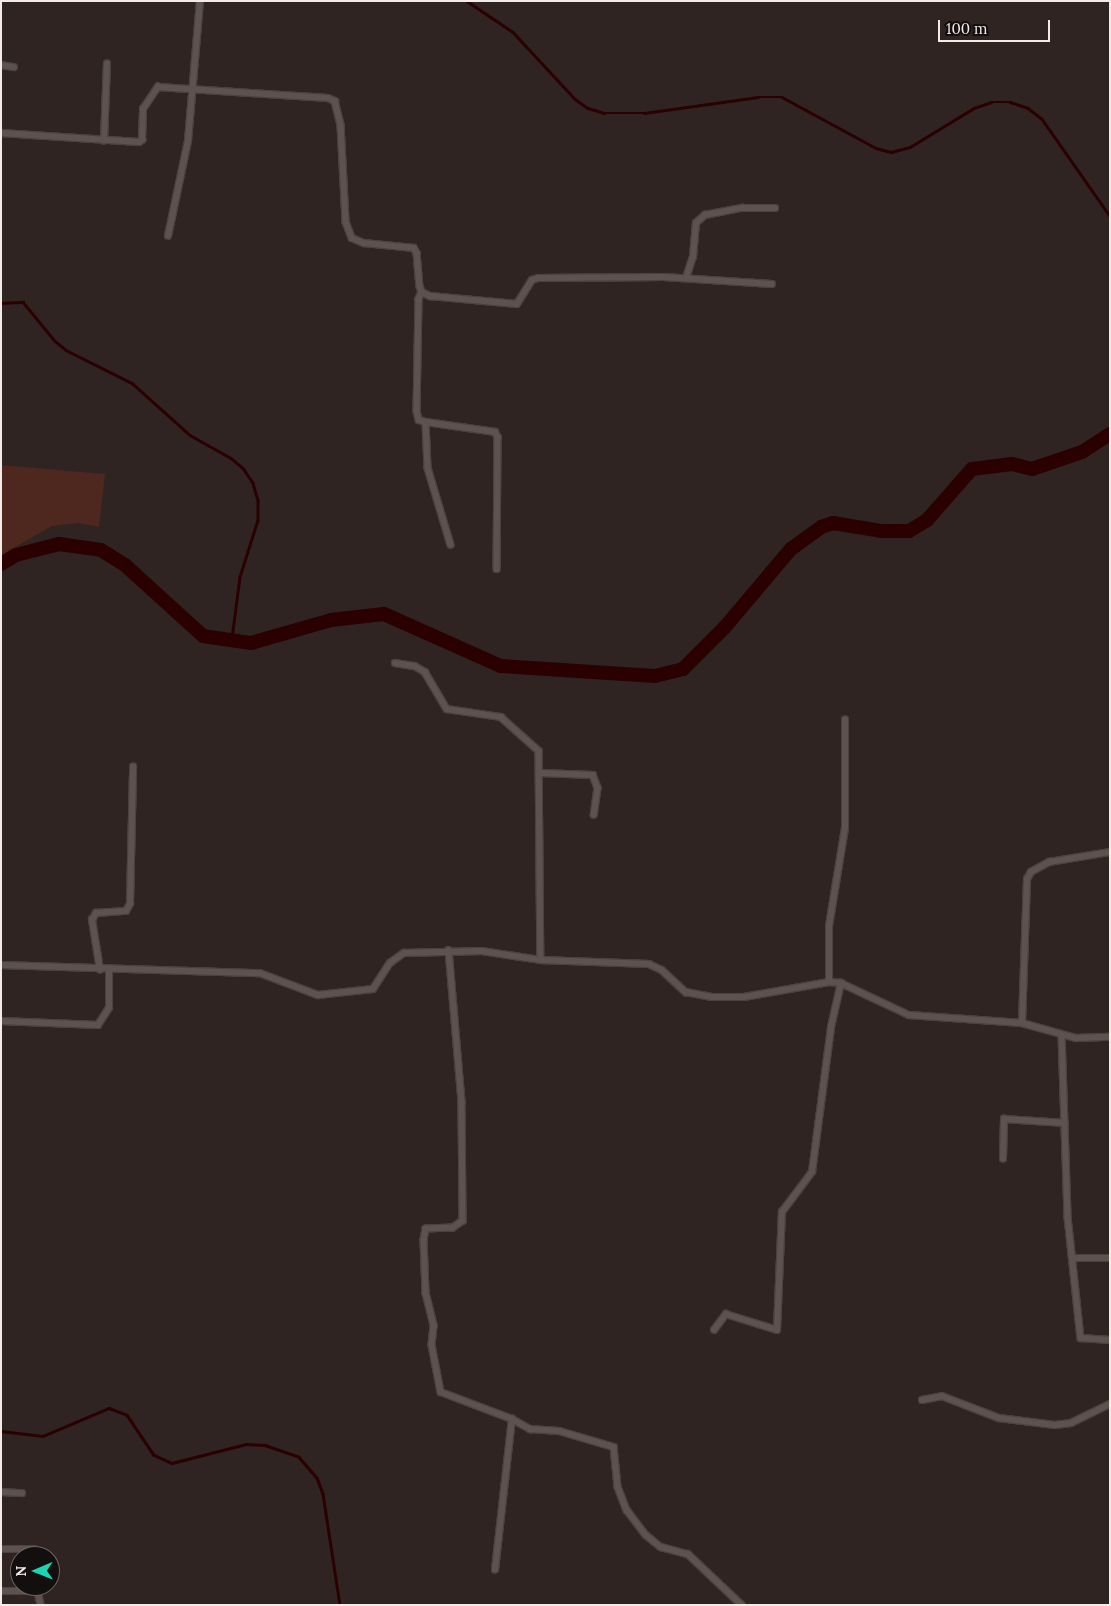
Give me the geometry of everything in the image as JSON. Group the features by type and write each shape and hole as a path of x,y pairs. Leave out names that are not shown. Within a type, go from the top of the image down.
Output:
{"street":[{"path":"168,236 188,141 194,89 200,1"},
{"path":"104,141 107,64"},
{"path":"1,66 14,67"},
{"path":"1,133 104,141 141,141 143,110 158,87 328,98 335,101 341,125 346,222 352,238 364,243 414,248 422,292 419,299 416,411 419,420 495,432 498,437 497,569"},
{"path":"686,278 691,264 696,223 705,215 742,208 775,208"},
{"path":"422,292 430,296 517,304 532,280 538,278 686,278 772,284"},
{"path":"426,422 428,468 451,545"},
{"path":"395,663 415,666 425,672 447,709 501,717 539,751 541,960"},
{"path":"829,982 829,926 845,828 845,720"},
{"path":"100,970 92,920 96,913 126,911 130,904 133,767"},
{"path":"540,773 593,775 598,788 594,815"},
{"path":"1022,1023 1027,879 1031,872 1049,862 1110,852"},
{"path":"1,965 100,970 260,973 312,994 361,993 377,986 390,963 404,953 449,950 482,951 541,960 656,966 686,992 712,997 744,997 829,982 841,983 909,1015 1022,1023 1062,1035 1110,1037"},
{"path":"449,950 462,1102 463,1221 453,1228 426,1230 425,1234 426,1293 434,1326 432,1345 441,1392 512,1419 530,1429 559,1431 614,1447 618,1486 627,1510 646,1535 661,1547 688,1554 742,1605"},
{"path":"1,1020 98,1025 109,1008 109,970"},
{"path":"714,1330 726,1314 777,1330 782,1212 812,1172 831,1027 841,983"},
{"path":"1062,1035 1070,1243 1075,1258 1081,1338 1110,1340"},
{"path":"1003,1159 1004,1119 1065,1123"},
{"path":"1075,1258 1110,1258"},
{"path":"922,1400 942,1396 998,1418 1055,1425 1071,1422 1110,1404"},
{"path":"496,1570 512,1419"},
{"path":"1,1492 22,1493"},
{"path":"1,1591 38,1591 41,1605"}],"shaded area":[{"path":"1,465 105,474 99,527 79,523 52,526 1,555"}],"waterway":[{"path":"467,1 513,32 575,99 588,108 604,113 644,113 758,97 782,97 876,148 891,152 910,147 974,108 991,102 1010,102 1028,108 1042,119 1110,216"},
{"path":"1,303 23,302 55,341 66,350 132,383 190,435 231,458 243,468 253,483 258,500 258,520 240,577 232,639"},
{"path":"1,564 16,555 59,544 101,550 125,565 203,636 251,643 331,620 384,614 501,666 655,676 683,669 725,627 791,549 821,527 833,523 882,531 909,531 927,520 972,469 1012,464 1032,469 1082,452 1110,434"},
{"path":"1,1431 43,1436 109,1408 127,1415 154,1455 172,1463 246,1444 265,1445 299,1457 317,1478 323,1494 340,1605"}]}
